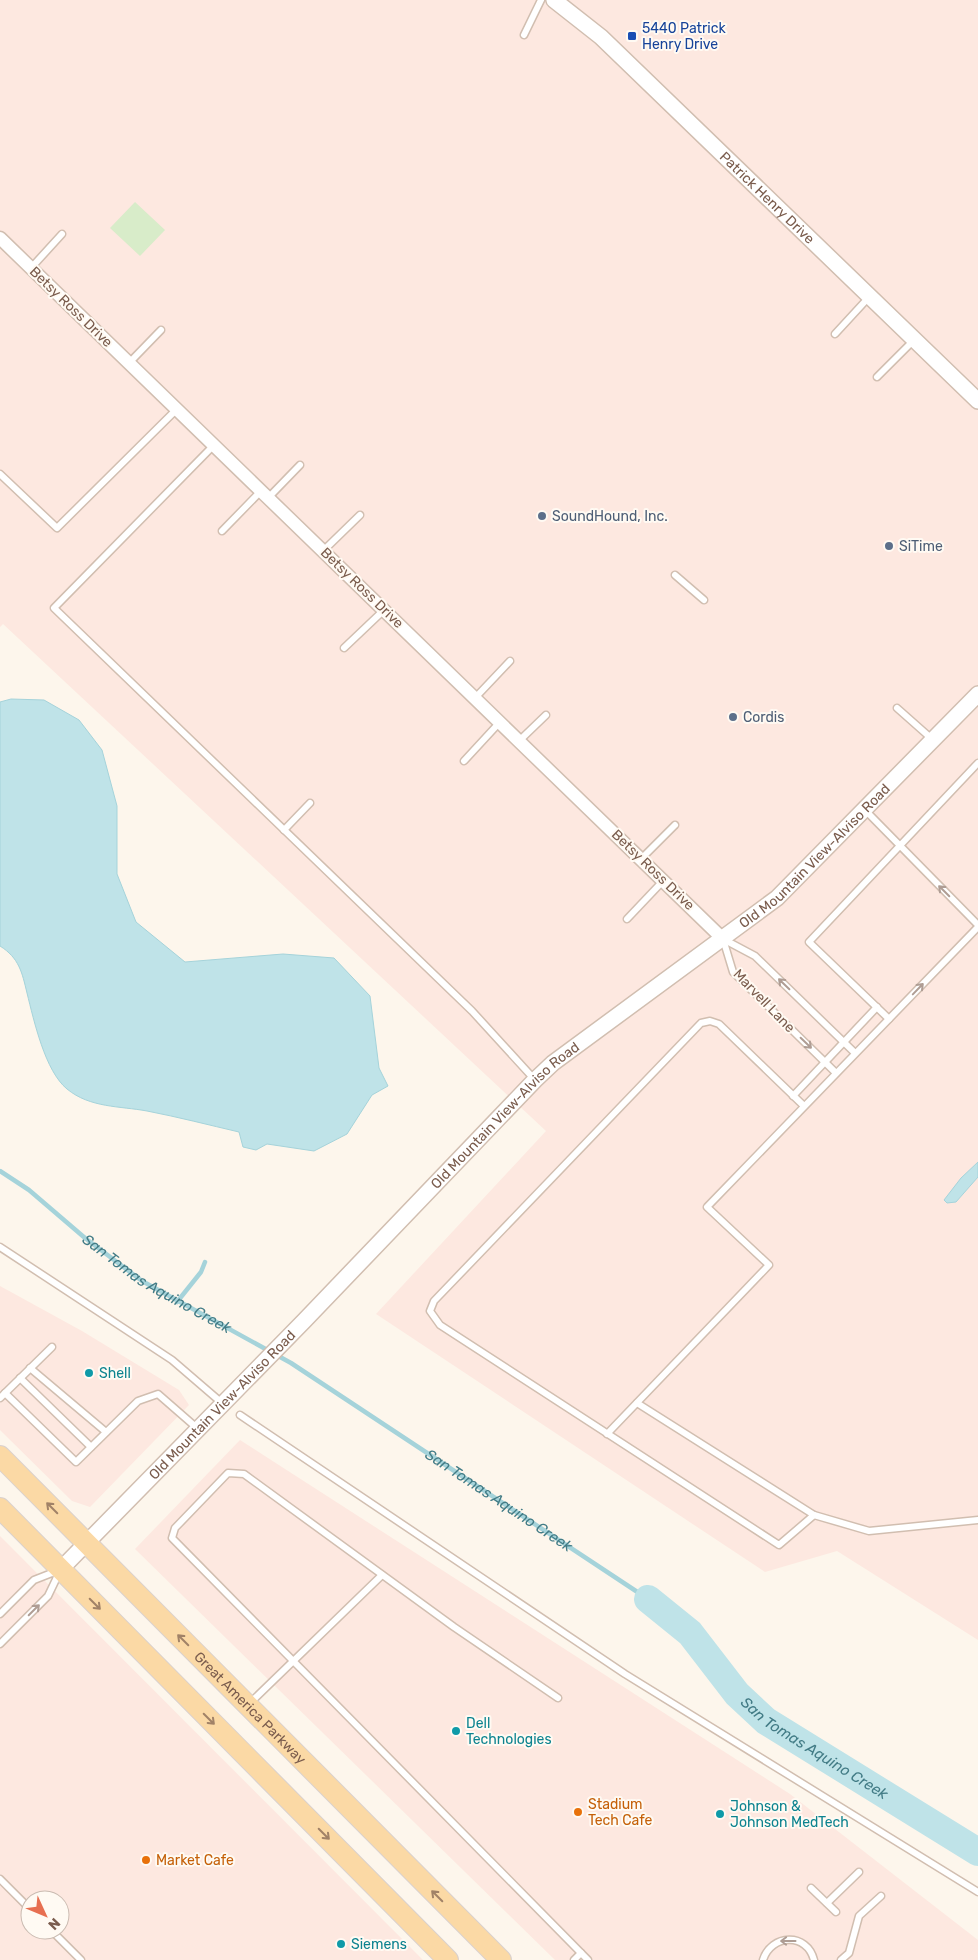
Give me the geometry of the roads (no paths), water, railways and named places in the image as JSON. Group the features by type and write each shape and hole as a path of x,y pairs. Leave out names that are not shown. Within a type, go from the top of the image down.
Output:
{"main road":[{"name":"Great America Parkway","path":"0,1456 501,1960"},
{"path":"0,1508 448,1960"}],"street":[{"name":"Patrick Henry Drive","path":"554,0 601,37 978,401"},
{"name":"Betsy Ross Drive","path":"0,238 723,939"},
{"name":"Old Mountain View-Alviso Road","path":"61,1569 197,1428 237,1391 304,1322 535,1080 553,1063 777,898 978,694"}],"lane":[{"path":"524,34 541,0"},
{"path":"30,268 62,234"},
{"path":"835,334 870,295"},
{"path":"129,363 161,330"},
{"path":"877,377 915,339"},
{"path":"0,474 57,528 177,409"},
{"path":"214,445 54,608 472,1011 535,1080"},
{"path":"222,531 300,465"},
{"path":"323,551 360,515"},
{"path":"675,575 704,600"},
{"path":"344,648 384,610"},
{"path":"475,698 510,661"},
{"path":"897,708 933,740"},
{"path":"519,741 546,715"},
{"path":"464,761 500,722"},
{"path":"889,1019 809,942 978,763"},
{"path":"284,830 310,803"},
{"path":"607,1434 768,1265 707,1207 978,926 864,810"},
{"path":"641,859 675,825"},
{"path":"627,919 664,881"},
{"name":"Marvell Lane","path":"723,939 755,956 855,1053"},
{"name":"Marvell Lane","path":"723,939 733,972 836,1073"},
{"path":"793,1096 877,1007"},
{"path":"804,1106 719,1024 710,1021 701,1023 434,1301 430,1311 440,1325 779,1545 814,1515"},
{"path":"0,1247 172,1360 222,1403"},
{"path":"0,1398 52,1346"},
{"path":"30,1368 106,1432"},
{"path":"20,1378 91,1447"},
{"path":"5,1393 76,1462 138,1401 158,1394 197,1428"},
{"path":"637,1403 814,1515 869,1532 978,1520"},
{"path":"240,1414 625,1674 978,1892"},
{"path":"558,1698 382,1575 244,1474 228,1473 175,1528 172,1538 588,1960"},
{"path":"0,1614 34,1580 61,1569"},
{"path":"0,1644 48,1596 61,1569"},
{"path":"248,1706 382,1575"},
{"path":"827,1903 859,1872"},
{"path":"0,1879 20,1899"},
{"path":"812,1888 836,1912"},
{"path":"841,1960 848,1953 858,1916 880,1896"},
{"path":"763,1960 768,1948 775,1942 793,1939 809,1949 814,1960"},
{"path":"61,1940 82,1960"},
{"path":"574,1960 581,1953"}],"water":[{"path":"11,699 44,700 79,720 102,750 117,806 117,874 136,922 185,962 283,954 334,958 370,996 379,1068 388,1086 372,1095 347,1134 314,1151 267,1144 256,1150 243,1147 239,1132 159,1113 95,1103 76,1095 59,1081 41,1045 19,966 12,955 0,946 0,702"},
{"path":"978,1162 978,1177 956,1202 947,1203 944,1200 961,1178"}],"waterway":[{"name":"San Tomas Aquino Creek","path":"0,1171 29,1190 85,1238 142,1281 291,1363 648,1599"},
{"path":"177,1302 201,1272 205,1262"},
{"name":"San Tomas Aquino Creek","path":"648,1599 690,1633 737,1694 766,1721 978,1852"}],"place":[{"name":"5440 Patrick Henry Drive","path":"632,36"},
{"name":"SoundHound, Inc.","path":"542,516"},
{"name":"SiTime","path":"889,546"},
{"name":"Cordis","path":"733,717"},
{"name":"Shell","path":"89,1373"},
{"name":"Dell Technologies","path":"456,1731"},
{"name":"Stadium Tech Cafe","path":"578,1812"},
{"name":"Johnson & Johnson MedTech","path":"720,1814"},
{"name":"Market Cafe","path":"146,1860"},
{"name":"Siemens","path":"341,1944"}]}
